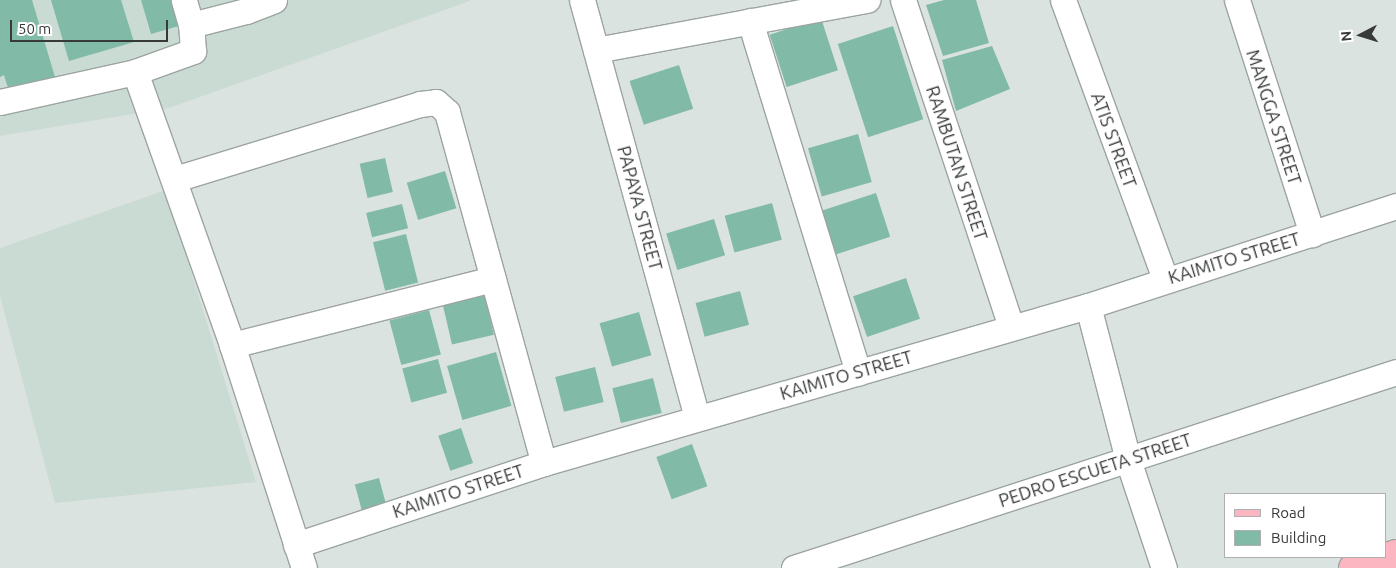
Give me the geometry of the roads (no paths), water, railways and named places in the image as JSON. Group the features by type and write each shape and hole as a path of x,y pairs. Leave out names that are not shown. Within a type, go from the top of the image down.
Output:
{"main road":[{"path":"1353,568 1384,558"}],"street":[{"path":"0,102 135,72 193,51 191,25 184,0"},
{"path":"191,25 246,11 274,0"},
{"name":"PAPAYA STREET","path":"582,0 697,417"},
{"path":"596,50 867,0"},
{"name":"RAMBUTAN STREET","path":"903,0 1011,326"},
{"name":"ATIS STREET","path":"1063,0 1165,279"},
{"name":"MANGGA STREET","path":"1237,0 1312,234"},
{"path":"750,21 858,373"},
{"path":"135,72 175,179 232,345 304,568"},
{"path":"175,179 420,104 436,102 447,112 544,463"},
{"name":"KAIMITO STREET","path":"296,545 544,463 697,417 858,373 1011,326 1088,306 1165,279 1396,206"},
{"path":"232,345 492,279"},
{"path":"1088,306 1128,460 1164,568"},
{"name":"PEDRO ESCUETA STREET","path":"794,568 1396,372"}]}
